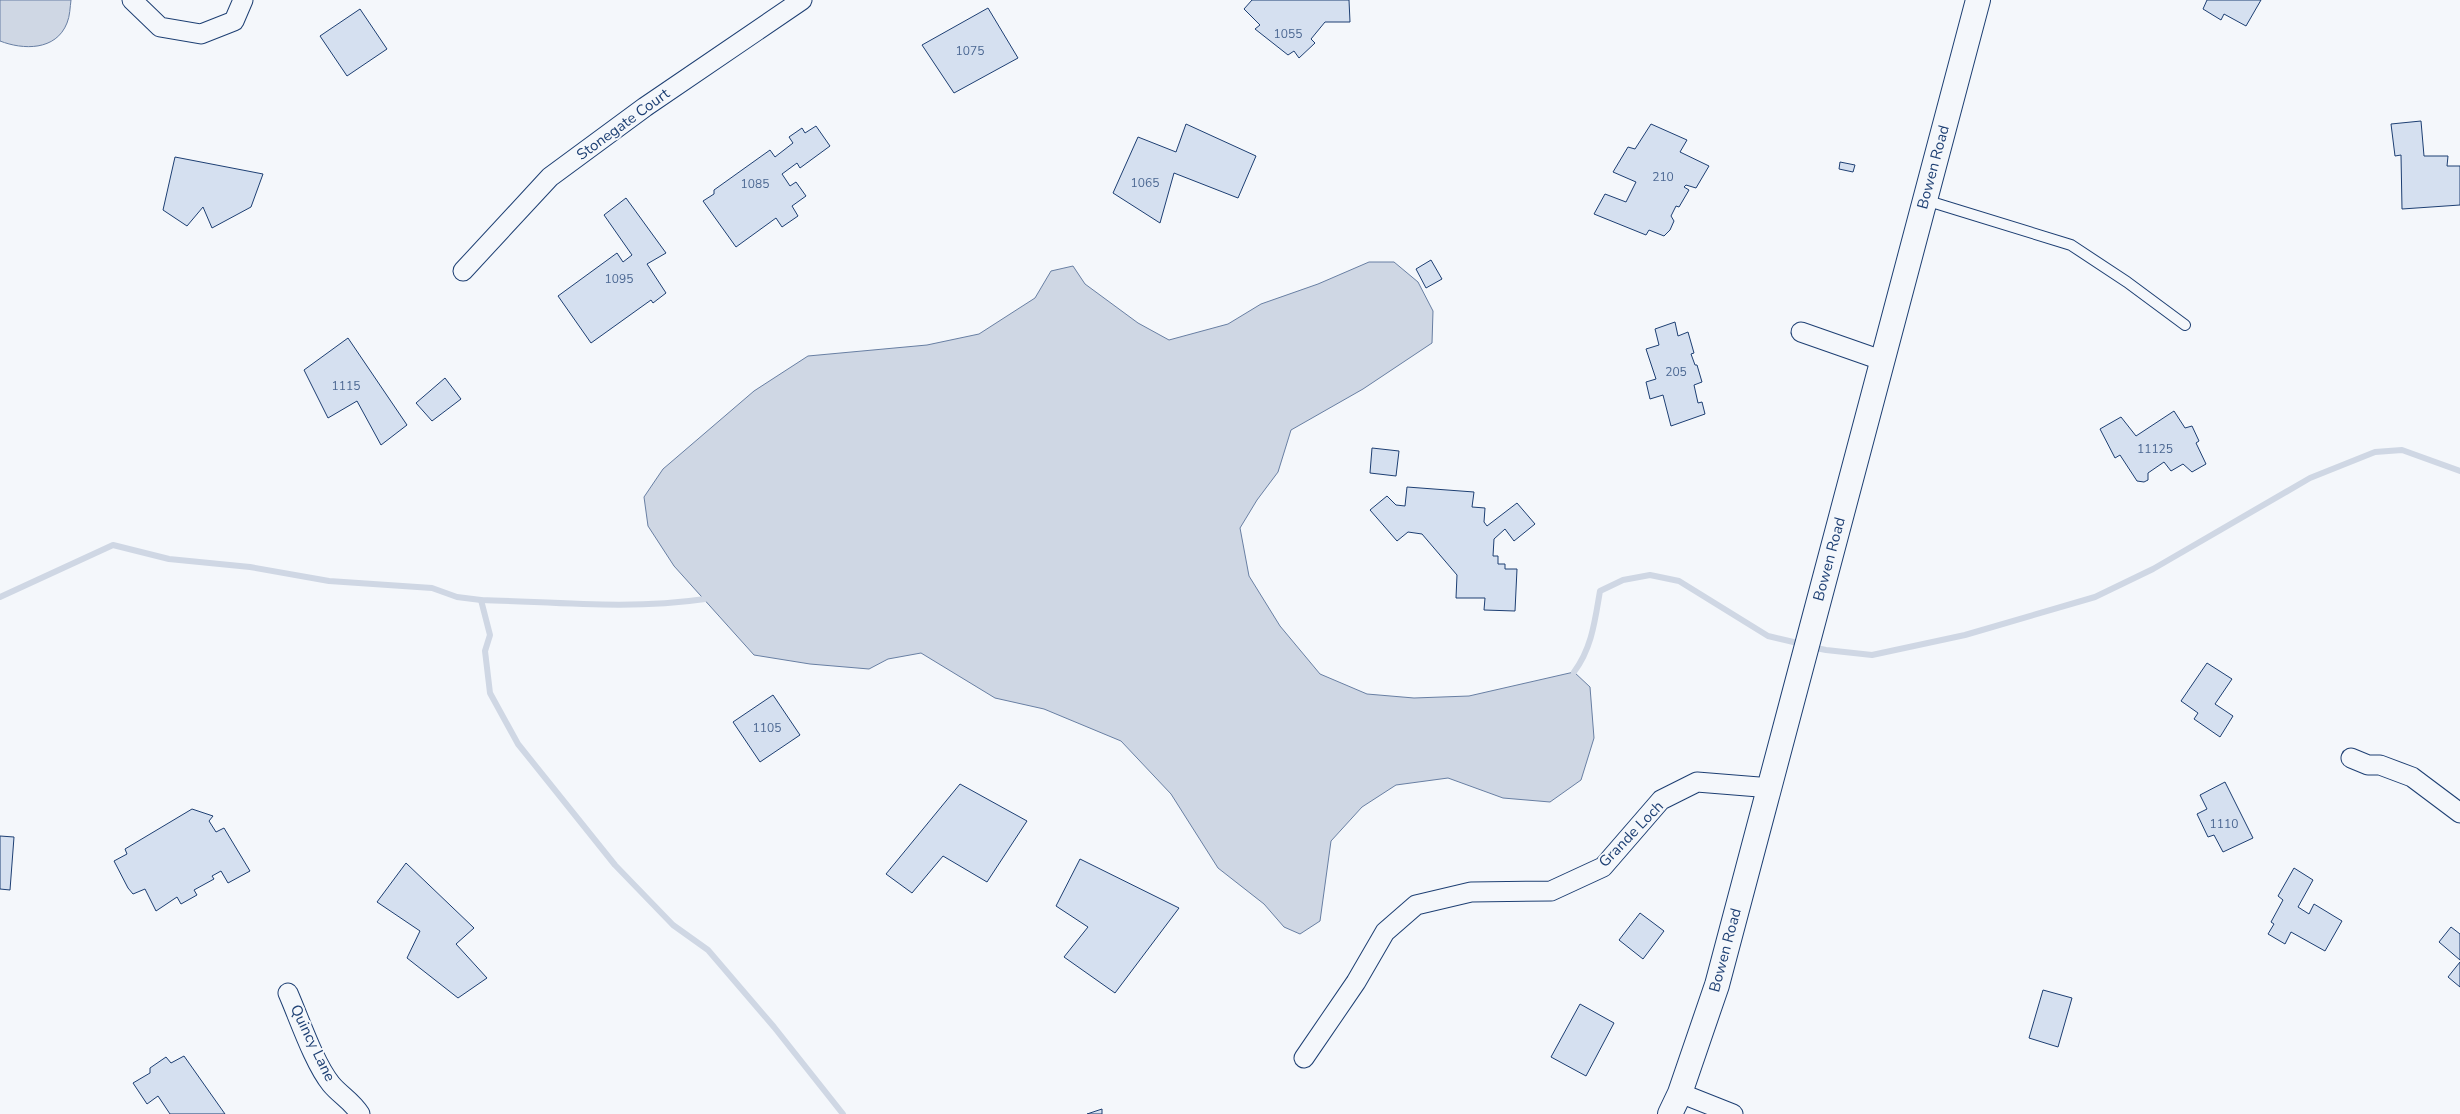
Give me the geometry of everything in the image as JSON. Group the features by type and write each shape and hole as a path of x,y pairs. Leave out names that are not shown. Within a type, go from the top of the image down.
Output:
{"street":[{"path":"132,0 160,27 201,34 234,21 243,0"},
{"name":"Stonegate Court","path":"463,271 550,177 646,107 802,0"},
{"name":"Bowen Road","path":"1670,1114 1680,1093 1717,985 1881,360 1978,0"},
{"path":"1802,332 1881,360"},
{"path":"2351,758 2368,765 2380,765 2412,777 2460,813"},
{"name":"Grande Loch","path":"1304,1058 1356,982 1386,932 1416,905 1470,892 1551,891 1603,867 1662,800 1697,782 1759,787 1768,790"},
{"name":"Quincy Lane","path":"288,993 308,1041 330,1083 354,1104 360,1114"},
{"path":"1680,1093 1733,1114"}],"lane":[{"path":"1924,199 2071,245 2185,324"}],"shaded area":[{"path":"0,0 71,0 68,20 62,32 55,39 47,43 28,47 0,41"},
{"path":"1369,262 1394,262 1418,282 1433,311 1432,343 1363,389 1291,430 1278,472 1257,500 1240,528 1249,576 1280,626 1320,674 1367,694 1414,698 1469,696 1574,672 1590,687 1594,738 1581,780 1550,802 1503,798 1448,778 1396,785 1362,807 1331,841 1320,921 1300,934 1284,927 1264,904 1218,868 1171,794 1121,741 1044,709 995,698 921,653 888,659 869,669 810,664 754,655 674,566 648,526 644,497 663,469 754,391 808,356 927,345 979,334 1035,298 1051,271 1073,266 1085,284 1138,323 1169,340 1228,324 1261,304 1318,284"}],"building":[{"path":"1252,0 1349,0 1350,22 1325,22 1311,39 1315,43 1299,58 1294,51 1288,55 1255,29 1260,25 1244,9"},
{"path":"2207,0 2261,0 2246,26 2224,14 2221,20 2203,9"},
{"path":"988,8 1018,58 954,93 922,45"},
{"path":"360,9 387,49 347,76 320,36"},
{"path":"2421,121 2424,156 2448,156 2447,166 2460,166 2460,205 2402,209 2401,155 2395,156 2391,124"},
{"path":"1186,124 1256,156 1238,198 1174,173 1160,223 1113,193 1138,137 1176,152"},
{"path":"1651,124 1687,140 1680,152 1709,166 1696,188 1686,185 1684,187 1689,190 1679,207 1676,206 1671,216 1674,221 1670,230 1664,236 1649,230 1646,235 1594,214 1605,194 1626,202 1636,182 1613,172 1628,147 1635,149"},
{"path":"816,126 830,146 800,168 797,163 782,174 790,186 796,182 806,196 792,206 798,216 782,227 776,218 736,247 703,201 714,194 714,190 770,150 775,157 793,143 789,137 802,128 805,133"},
{"path":"175,157 263,174 251,207 212,228 203,207 187,226 163,210"},
{"path":"1840,162 1855,165 1853,172 1839,169"},
{"path":"626,198 666,253 647,264 666,293 653,303 651,300 591,343 558,296 617,253 623,262 632,255 604,215"},
{"path":"1431,260 1442,279 1426,288 1416,269"},
{"path":"1675,322 1678,336 1688,332 1694,353 1691,354 1695,365 1697,365 1702,382 1694,385 1698,403 1702,402 1705,414 1671,426 1663,395 1650,399 1646,382 1656,379 1646,349 1659,345 1655,329"},
{"path":"348,338 407,425 381,445 357,401 328,418 304,370"},
{"path":"445,378 461,399 432,421 416,403"},
{"path":"2174,411 2185,428 2192,426 2199,441 2196,443 2206,464 2192,472 2183,464 2171,471 2164,462 2148,473 2148,480 2144,482 2137,481 2120,455 2115,458 2100,429 2121,417 2136,436"},
{"path":"1372,448 1399,451 1396,476 1370,473"},
{"path":"1407,487 1474,492 1472,507 1485,508 1484,522 1487,526 1517,503 1535,524 1514,541 1505,529 1494,539 1493,556 1498,556 1498,564 1505,564 1505,569 1517,569 1515,611 1484,610 1485,598 1456,598 1457,575 1422,534 1408,532 1397,541 1370,510 1387,496 1396,505 1405,506"},
{"path":"2207,663 2232,679 2215,704 2233,716 2220,737 2194,719 2198,713 2181,701"},
{"path":"773,695 800,735 760,762 733,722"},
{"path":"2225,782 2253,838 2223,852 2214,835 2208,837 2197,814 2207,809 2200,795"},
{"path":"960,784 1027,821 987,882 943,856 912,893 886,874"},
{"path":"192,809 213,816 209,821 216,832 224,828 250,871 228,883 221,871 212,876 214,879 194,890 197,895 181,904 177,897 156,911 145,889 133,894 114,861 127,854 125,849"},
{"path":"0,836 14,837 10,890 0,889"},
{"path":"1080,859 1179,908 1115,993 1064,957 1088,927 1056,906"},
{"path":"406,863 474,928 456,944 487,978 458,998 407,958 420,931 377,902"},
{"path":"2294,868 2313,880 2298,907 2309,914 2314,904 2342,921 2325,951 2291,932 2285,944 2268,934 2274,924 2271,922 2283,900 2278,896"},
{"path":"1640,913 1664,931 1643,959 1619,940"},
{"path":"2451,927 2460,934 2460,960 2439,942"},
{"path":"2460,962 2460,987 2448,977"},
{"path":"2043,990 2072,998 2058,1047 2029,1038"},
{"path":"1580,1004 1614,1023 1586,1076 1551,1057"},
{"path":"184,1056 225,1114 170,1114 158,1096 147,1104 133,1083 150,1073 150,1068 166,1057 171,1063"},
{"path":"1102,1109 1102,1114 1087,1114"}],"waterway":[{"path":"1811,647 1872,655 1965,635 2095,597 2153,569 2310,478 2375,452 2402,450 2460,471"},
{"path":"0,597 113,545 169,559 250,567 329,581 432,588 457,597 481,600 621,605 705,599"},
{"path":"1574,672 1589,643 1600,591 1623,580 1650,575 1679,581 1768,636 1802,644"},
{"path":"481,600 490,635 485,651 490,693 518,744 615,865 673,925 708,950 774,1027 843,1114"}]}
